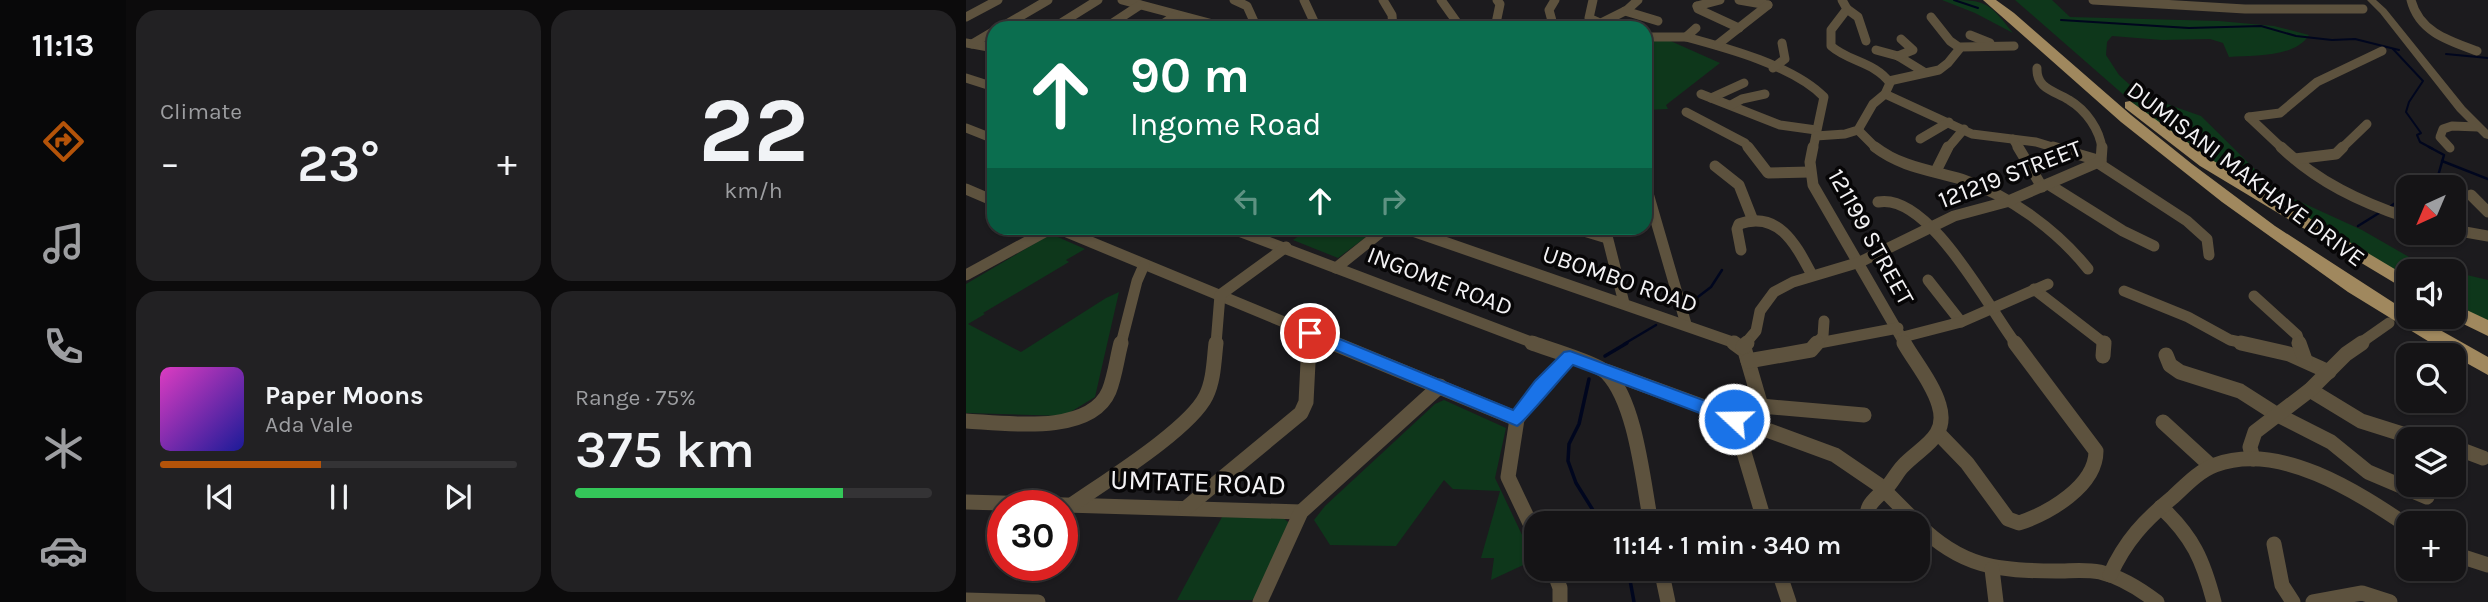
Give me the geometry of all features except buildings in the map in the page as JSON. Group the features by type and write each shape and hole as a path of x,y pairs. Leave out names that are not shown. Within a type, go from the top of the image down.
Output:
{"main road":[{"name":"DUMISANI MAKHAYE DRIVE","path":"1989,0 2146,136 2287,242 2375,302 2488,367"},
{"name":"DUMISANI MAKHAYE DRIVE","path":"2006,0 2127,103 2192,153 2396,278"},
{"path":"2466,317 2488,329"}],"street":[{"path":"966,17 998,0"},
{"path":"1012,21 1048,0"},
{"path":"1064,21 1098,0"},
{"path":"1122,0 1196,21"},
{"path":"1234,0 1247,6 1253,21"},
{"path":"1304,0 1314,21"},
{"path":"1383,0 1392,21"},
{"path":"1441,0 1456,21"},
{"path":"1496,21 1500,4 1497,0"},
{"path":"1552,21 1549,10 1555,0"},
{"path":"1593,0 1589,18 1596,21"},
{"path":"1604,21 1625,11 1638,0"},
{"path":"1720,0 1697,6 1698,9 1739,29"},
{"path":"1717,46 1768,5 1739,0"},
{"path":"2092,0 2266,9 2363,9"},
{"path":"2256,0 2266,9"},
{"path":"2371,0 2488,136"},
{"path":"2410,0 2414,11 2432,33 2477,51"},
{"path":"1866,41 1858,17 1845,4 1831,30 1831,46 1840,54 1875,68 1889,81 1908,80 1924,72 1944,68 1960,48"},
{"path":"1116,21 1140,5"},
{"path":"1625,11 1658,21"},
{"path":"1167,21 1176,15"},
{"path":"1931,17 1950,41 1960,48 2014,46"},
{"path":"1686,37 1696,29"},
{"path":"969,44 987,35"},
{"path":"1970,35 1997,46"},
{"name":"121199 STREET","path":"1652,37 1686,37 1717,46 1815,86 1822,93 1824,97 1810,172 1817,191 1939,403 1942,417 1938,433"},
{"path":"1898,56 1913,50 1901,39"},
{"path":"1773,68 1785,59 1782,43"},
{"path":"969,44 987,47"},
{"path":"1876,50 1898,56 1924,72"},
{"path":"2249,117 2280,113 2317,82 2382,51"},
{"name":"121219 STREET","path":"1743,348 1756,331 1760,311 1774,292 1812,275 1860,262 1969,211 2006,202 2100,162 2104,145 2098,133 2072,102 2042,85 2036,75 2037,68"},
{"path":"966,78 987,86"},
{"path":"1744,83 1706,96 1785,126 1816,133 1845,134 1858,130 1872,104 1885,94 1889,81"},
{"path":"1731,105 1742,99 1765,94"},
{"path":"1885,94 1964,130 2061,148 2100,162 2203,235 2208,242 2209,255"},
{"path":"1686,112 1745,143 1768,173 1810,172"},
{"path":"2249,117 2313,174 2342,192 2396,213"},
{"path":"1920,139 1949,122"},
{"path":"2295,159 2336,154 2367,124"},
{"path":"2450,148 2440,137 2443,129 2452,126 2478,127"},
{"path":"966,128 987,136"},
{"path":"1858,130 1886,158 1979,186 2006,202 2063,239 2088,269"},
{"path":"1936,172 1951,142 1964,130"},
{"path":"2013,139 2045,186 2154,246"},
{"path":"1715,166 1739,185 1752,218"},
{"path":"966,189 987,198"},
{"path":"2471,195 2488,212"},
{"path":"1865,511 1867,505 1885,489 1903,466 1930,445 1938,433 1967,463 2008,519 2019,523 2042,514 2078,487 2091,473 2098,456 2084,433 1991,309 1954,252 1932,227 1893,202 1878,202"},
{"path":"1652,207 1686,324"},
{"path":"1741,250 1738,225 1752,218 1767,220 1780,228 1800,253 1812,275"},
{"path":"2466,232 2488,236"},
{"path":"966,275 1042,235"},
{"path":"1072,235 1517,419"},
{"name":"INGOME ROAD","path":"1251,235 1606,372 1835,455 1852,464 1885,489 1906,511"},
{"path":"1336,268 1377,235"},
{"name":"UBOMBO ROAD","path":"1425,235 1686,324 1732,341 1743,348"},
{"path":"1607,235 1624,303"},
{"path":"1078,500 1180,424 1199,406 1209,388 1220,295 1286,247"},
{"path":"966,421 1059,422 1098,406 1108,393 1137,281 1144,264"},
{"path":"1928,280 1961,322"},
{"path":"1819,343 1900,332 1929,332 1961,322 2048,284"},
{"path":"2034,289 2063,314 2098,337 2105,344 2103,356"},
{"path":"2124,291 2188,317 2230,340 2305,360 2329,372"},
{"path":"2254,296 2297,335 2305,360"},
{"path":"1748,361 1811,350 1823,336 1824,321"},
{"path":"2253,459 2250,447 2253,436 2276,414 2310,390 2346,354 2389,323"},
{"path":"1186,508 1301,414 1306,402 1310,333"},
{"path":"1743,348 1761,406 1752,425"},
{"path":"2166,355 2170,365 2180,372 2240,391 2276,414 2327,439 2368,472 2396,484"},
{"path":"1524,511 1508,477 1517,419 1541,386 1570,357"},
{"path":"1606,372 1622,395 1630,414 1649,511"},
{"path":"1622,395 1628,386 1638,382"},
{"path":"1260,602 1301,512 1440,386"},
{"path":"2310,390 2336,408 2365,422 2396,432"},
{"path":"1761,406 1864,415"},
{"path":"1734,419 1761,511"},
{"path":"2163,422 2211,466"},
{"path":"2466,452 2483,458"},
{"path":"2157,602 2110,575 2127,537 2211,466 2253,459 2296,467 2328,478 2396,519"},
{"name":"UMTATE ROAD","path":"966,502 987,502"},
{"name":"UMTATE ROAD","path":"1078,504 1301,512"},
{"path":"2161,506 2187,530 2198,548 2214,602"},
{"name":"INGOME ROAD","path":"1930,536 1956,558 1992,569 2091,571 2110,575"},
{"path":"2274,544 2282,585 2292,602"},
{"path":"2466,558 2488,565"},
{"path":"1992,569 1996,602"},
{"path":"1557,581 1560,602"},
{"path":"1663,581 1668,602"},
{"path":"1782,581 1789,602"},
{"path":"2313,602 2357,592 2370,592 2390,602"},
{"path":"966,600 1038,602"}],"green space":[{"path":"1942,0 1984,4 1997,14 2013,33 1975,13"},
{"path":"2015,0 2052,0 2070,17 2219,21 2274,26 2309,35 2303,42 2284,52 2229,57 2223,43 2210,39 2162,40 2112,36 2107,42 2106,55 2119,75 2141,95 2201,116 2277,191 2362,230 2413,259 2396,259 2396,272 2238,179 2141,110"},
{"path":"1666,39 1720,63 1666,105 1668,109 1652,110 1652,40"},
{"path":"1049,235 1085,249 1066,260 1069,262 968,324 1021,352 1119,292 1095,397 1064,416 966,413 966,284"},
{"path":"1300,235 1369,235 1338,258 1293,240"},
{"path":"2466,275 2488,280 2488,322 2466,310"},
{"path":"1444,400 1506,428 1495,478 1524,539 1524,565 1491,580 1494,558 1481,558 1500,491 1453,489 1444,480 1396,546 1330,545 1314,520 1325,506 1435,404"},
{"path":"1222,517 1283,518 1288,522 1289,528 1257,596 1252,600 1177,600"}],"waterway":[{"path":"1954,0 1978,8"},
{"path":"2061,20 2189,28 2261,26 2296,36 2332,40 2355,39 2399,50"},
{"path":"2393,49 2423,81 2409,102 2406,112 2421,133 2417,135 2420,142 2433,149"},
{"path":"2446,54 2488,58"},
{"path":"2429,147 2444,155 2442,161"},
{"path":"2438,175 2442,161"},
{"path":"2442,161 2488,179"},
{"path":"2391,206 2396,202"},
{"path":"2358,226 2379,213"},
{"path":"1690,303 1711,287 1722,270"},
{"path":"1624,344 1656,325"},
{"path":"1605,356 1627,343"},
{"path":"1589,379 1579,424 1569,444 1568,461 1576,483 1594,511"},
{"path":"1630,581 1634,602"}],"route":[{"path":"1310,333 1517,419 1541,386 1570,357 1734,419"}]}
